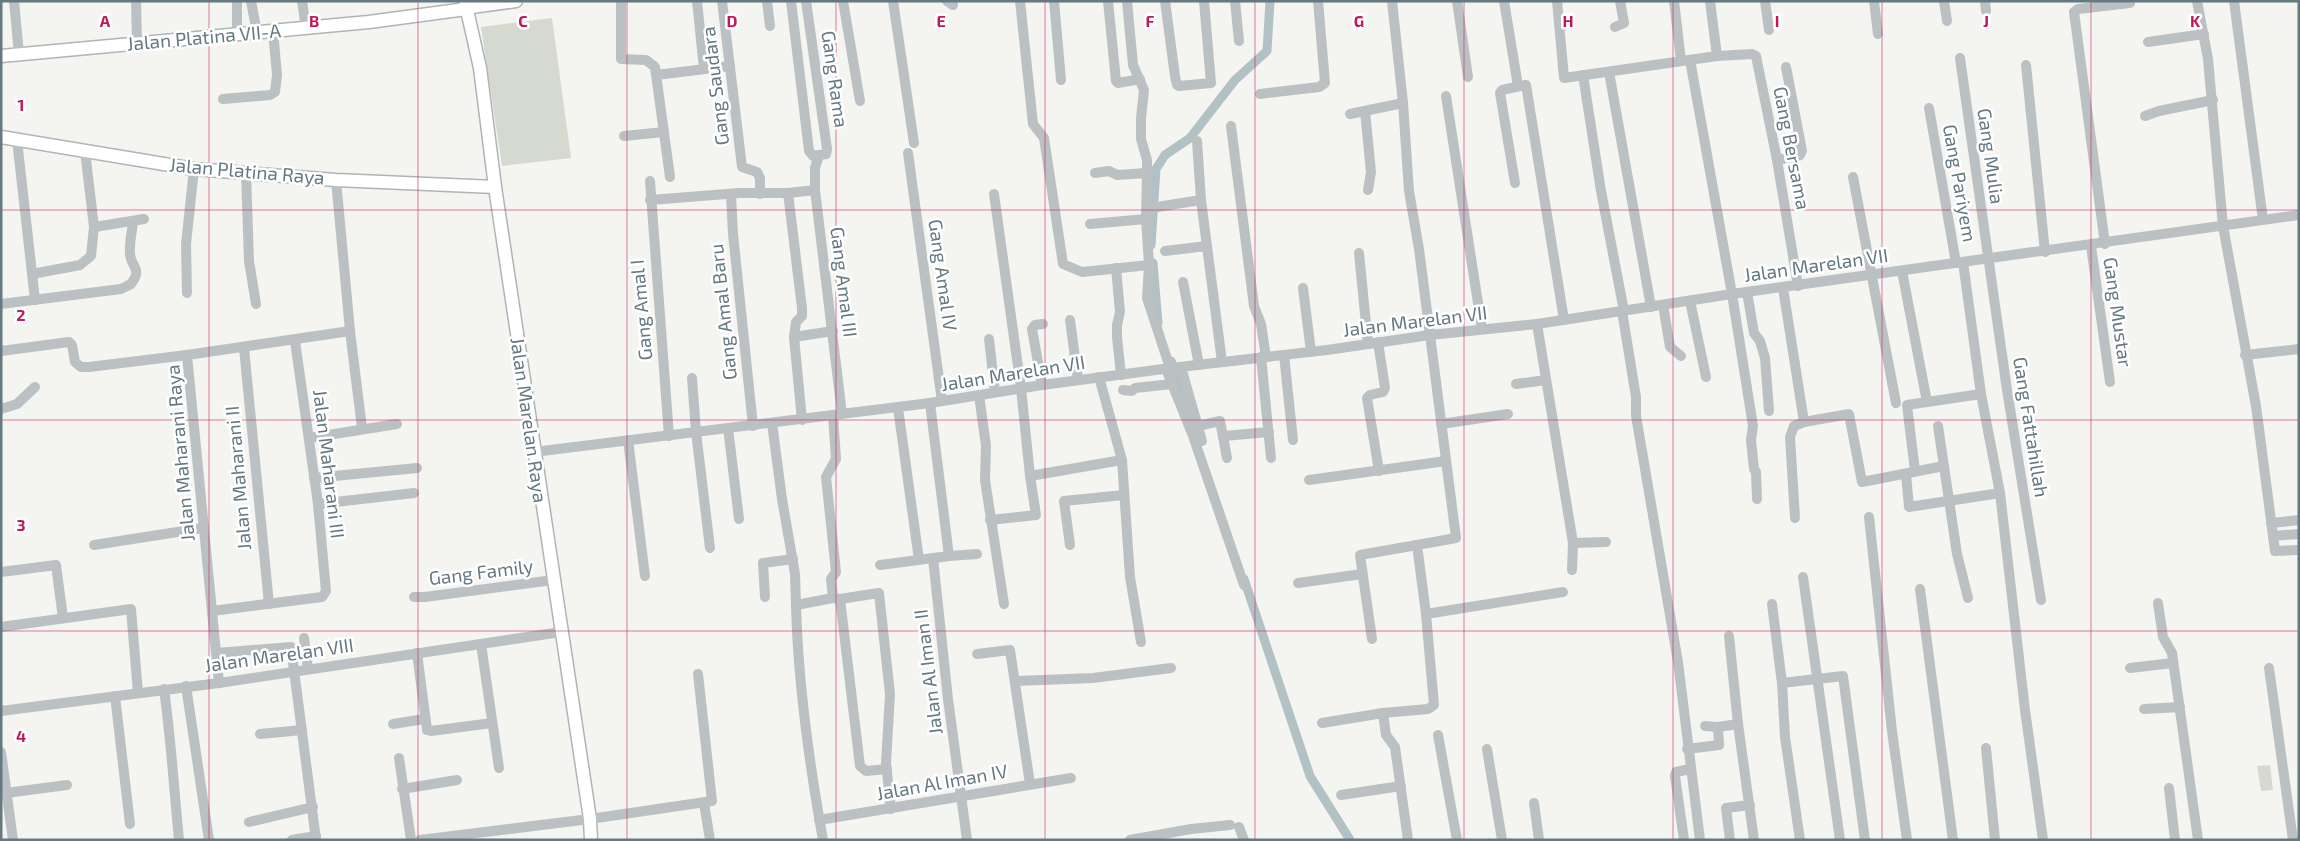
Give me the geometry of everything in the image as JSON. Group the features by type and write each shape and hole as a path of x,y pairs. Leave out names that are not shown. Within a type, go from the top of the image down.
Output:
{"main road":[{"name":"Jalan Platina VII-A","path":"1,56 368,22 469,5 516,1"},
{"name":"Jalan Marelan Raya","path":"469,5 480,68 495,188 590,819 591,840"},
{"name":"Jalan Platina Raya","path":"1,137 194,169 336,180 495,188"}],"street":[{"path":"14,1 20,54"},
{"path":"136,1 137,43"},
{"path":"237,1 237,34"},
{"path":"251,1 257,32"},
{"path":"302,1 306,28"},
{"path":"621,1 621,59 650,62 656,67 670,177"},
{"path":"697,1 704,69"},
{"name":"Gang Saudara","path":"722,1 742,167 757,172 760,178 760,194"},
{"path":"766,1 770,26"},
{"path":"791,1 809,151 813,156 820,155"},
{"name":"Gang Rama","path":"806,1 828,149 826,154 820,155"},
{"path":"843,1 860,101"},
{"path":"893,1 914,142"},
{"path":"1020,1 1034,124 1044,138 1063,264 1082,272 1149,265"},
{"path":"1054,1 1061,80"},
{"path":"1108,1 1116,81 1118,83 1140,79"},
{"path":"1127,1 1132,65 1144,90 1141,139 1147,160 1146,219 1149,265 1147,298 1193,426 1244,584"},
{"path":"1165,1 1175,76 1177,85 1180,86 1211,83 1204,1"},
{"path":"1236,1 1239,41"},
{"path":"1260,94 1319,87 1325,83 1318,1"},
{"path":"1372,639 1360,555 1456,538 1409,191 1403,103 1392,1"},
{"path":"1457,1 1468,77"},
{"path":"1504,1 1518,86"},
{"path":"1557,1 1563,77 1717,56 1710,1"},
{"path":"1615,27 1624,23 1620,1"},
{"path":"1674,1 1732,294 1753,426 1751,440 1754,469 1756,472 1757,499"},
{"path":"1765,1 1769,30"},
{"path":"1874,1 1878,34"},
{"path":"1944,1 1947,21"},
{"path":"2197,1 2204,34 2213,100 2224,226 2245,355 2256,406 2275,551 2299,550"},
{"path":"2234,1 2263,220"},
{"path":"2105,244 2074,14 2076,9 2095,4 2130,3"},
{"path":"223,99 270,95 275,92 277,75 273,31"},
{"path":"2148,42 2204,34"},
{"name":"Gang Bersama","path":"1717,56 1752,54 1756,56 1777,160 1798,286"},
{"name":"Gang Mulia","path":"1960,58 1988,259"},
{"path":"2026,65 2045,252"},
{"path":"656,75 730,66"},
{"path":"1777,160 1800,155 1802,151 1786,67"},
{"path":"1609,72 1651,307"},
{"path":"1583,75 1601,191 1623,311 1636,397 1636,416 1678,662 1687,749 1700,840"},
{"path":"1515,183 1500,93 1502,90 1527,85 1564,320"},
{"path":"1446,96 1482,329"},
{"path":"2145,116 2158,111 2213,100"},
{"path":"1350,114 1403,103"},
{"name":"Gang Pariyem","path":"1929,108 2000,493 2025,710 2043,840"},
{"path":"1364,111 1371,172 1368,190"},
{"path":"1231,126 1254,306 1261,324 1272,458"},
{"path":"624,136 664,132"},
{"path":"17,140 35,300"},
{"path":"1198,141 1202,200 1222,362"},
{"path":"32,274 86,262 93,251 94,227 85,152"},
{"name":"Gang Amal IV","path":"908,153 942,401"},
{"name":"Gang Amal III","path":"820,155 815,168 815,190 833,331 838,415 836,460 826,477 836,572 831,579 836,598 860,766 866,771 887,769"},
{"path":"187,293 186,244 194,169"},
{"path":"1095,173 1109,171 1117,175 1147,173"},
{"path":"246,173 249,261 256,304"},
{"path":"1853,177 1896,403"},
{"path":"336,180 350,331 362,428"},
{"name":"Gang Amal I","path":"650,181 669,436"},
{"path":"650,200 815,190"},
{"path":"788,193 802,315 796,322 794,336 802,420"},
{"name":"Gang Amal Baru","path":"731,194 733,234 753,426"},
{"path":"990,520 1036,515 1021,388 994,194"},
{"path":"1157,207 1202,200"},
{"name":"Jalan Marelan VII","path":"534,452 898,408 1078,380 1311,352 1430,335 1537,324 1732,294 2299,216"},
{"path":"94,227 144,219"},
{"path":"1090,224 1146,219"},
{"path":"1,304 121,289 132,284 137,273 130,256 133,222"},
{"path":"1165,251 1207,246"},
{"name":"Gang Mustar","path":"2091,246 2110,382"},
{"path":"1359,253 1373,343 1385,388 1383,392 1370,395 1367,398 1379,471"},
{"name":"Gang Fattahillah","path":"1988,259 2041,600"},
{"path":"1116,268 1120,312 1117,337 1121,375"},
{"path":"1902,272 1927,402"},
{"path":"1182,282 1198,365"},
{"path":"1303,288 1311,352"},
{"path":"1783,288 1804,422"},
{"path":"1747,292 1754,333 1760,341 1765,358 1769,412"},
{"path":"1690,301 1706,377"},
{"path":"1663,304 1670,346 1681,356"},
{"path":"1070,320 1078,380"},
{"path":"1042,385 1032,337 1033,326 1043,324"},
{"path":"1537,324 1573,543 1572,570"},
{"name":"Jalan Maharani Raya","path":"219,683 187,355 295,341 350,331"},
{"path":"794,336 833,331"},
{"path":"989,339 996,392"},
{"name":"Jalan Maharani III","path":"269,604 322,597 326,591 318,504 295,341"},
{"path":"1,351 69,342 72,345 75,362 81,367 187,355"},
{"name":"Jalan Maharani II","path":"244,348 269,604"},
{"path":"2245,355 2299,349"},
{"path":"1284,355 1293,440"},
{"path":"1173,368 1172,384 1202,441"},
{"path":"692,378 696,432 710,548"},
{"path":"1100,378 1122,460 1130,577 1141,642"},
{"path":"1516,384 1546,380"},
{"path":"1123,390 1132,391 1135,388 1172,384"},
{"path":"1,409 17,404 35,387"},
{"path":"1981,394 1907,405 1912,442 1910,507 2000,493"},
{"path":"979,395 986,446 985,480 1004,604"},
{"path":"930,403 949,556"},
{"path":"898,408 919,560"},
{"path":"1441,424 1508,414"},
{"path":"1794,518 1790,437 1794,426 1804,422 1849,414 1861,482 1944,466"},
{"path":"1193,426 1220,420 1227,458"},
{"path":"772,423 782,499 796,574 797,653 814,793 823,840"},
{"path":"309,438 362,428 397,424"},
{"path":"1938,426 1957,554 1968,598"},
{"path":"728,428 739,520"},
{"path":"1224,436 1269,432"},
{"path":"628,440 645,576"},
{"path":"1030,476 1122,460"},
{"path":"1309,480 1446,461"},
{"path":"314,478 417,468"},
{"path":"318,504 414,492"},
{"path":"1070,545 1064,501 1124,495"},
{"path":"1869,517 1892,731 1907,840"},
{"path":"2271,523 2299,520"},
{"path":"94,545 203,528"},
{"path":"2273,536 2299,534"},
{"path":"1573,543 1606,542"},
{"path":"1322,723 1383,713 1428,709 1434,705 1426,614 1417,545"},
{"path":"880,566 977,554"},
{"path":"765,597 763,563 793,558"},
{"name":"Jalan Al Iman II","path":"933,558 967,840"},
{"path":"1,572 56,564 63,618"},
{"path":"1298,583 1362,574"},
{"path":"1803,577 1840,840"},
{"name":"Gang Family","path":"414,597 553,580"},
{"path":"1920,589 1954,840"},
{"path":"1426,614 1563,592"},
{"path":"796,606 836,598 879,593 890,694 887,769 891,808"},
{"path":"2158,603 2162,633 2172,653 2198,840"},
{"path":"212,610 269,604"},
{"path":"1772,604 1782,684 1785,737 1800,840"},
{"path":"1,627 131,609 138,693"},
{"name":"Jalan Marelan VIII","path":"1,712 219,683 561,632"},
{"path":"1729,636 1738,724 1754,840"},
{"path":"304,638 308,669"},
{"path":"481,644 499,768"},
{"path":"216,653 291,647 316,838 292,840"},
{"path":"977,654 1010,650 1030,784"},
{"path":"417,653 426,728 430,731 492,723"},
{"path":"2130,668 2173,662"},
{"path":"1015,681 1093,678 1171,668"},
{"path":"2269,668 2293,840"},
{"path":"420,840 590,819 712,801 698,674"},
{"path":"1782,684 1843,676 1865,840"},
{"path":"186,686 209,840"},
{"path":"164,689 173,752 178,840"},
{"path":"115,696 130,824"},
{"path":"2144,709 2180,707"},
{"path":"1383,713 1386,735 1395,746 1408,840"},
{"path":"393,724 424,719"},
{"path":"1705,726 1718,727 1738,724"},
{"path":"1687,749 1719,745 1718,727"},
{"path":"260,734 302,730"},
{"path":"1438,734 1457,840"},
{"path":"1986,748 1995,840"},
{"path":"1487,749 1502,840"},
{"path":"1,752 13,840"},
{"path":"399,758 402,789 411,840"},
{"path":"1684,840 1675,776 1676,772 1690,769"},
{"name":"Jalan Al Iman IV","path":"819,820 1070,778"},
{"path":"402,789 457,780"},
{"path":"6,793 67,785"},
{"path":"1341,795 1400,786"},
{"path":"2169,788 2175,840"},
{"path":"704,803 710,840"},
{"path":"1534,803 1539,840"},
{"path":"1730,840 1726,808 1750,805"},
{"path":"249,822 313,807"},
{"path":"1130,840 1191,829 1234,826 1244,840"},
{"path":"510,829 510,840"},
{"path":"1191,829 1192,840"}],"shaded area":[{"path":"552,18 571,158 502,166 481,27"},
{"path":"2270,765 2273,790 2261,791 2257,766"}],"waterway":[{"path":"1151,245 1156,169 1165,155 1190,138 1235,80 1267,51 1270,1"},
{"path":"1153,263 1158,323"},
{"path":"1171,361 1189,415"},
{"path":"1244,579 1310,776 1350,840"}]}
